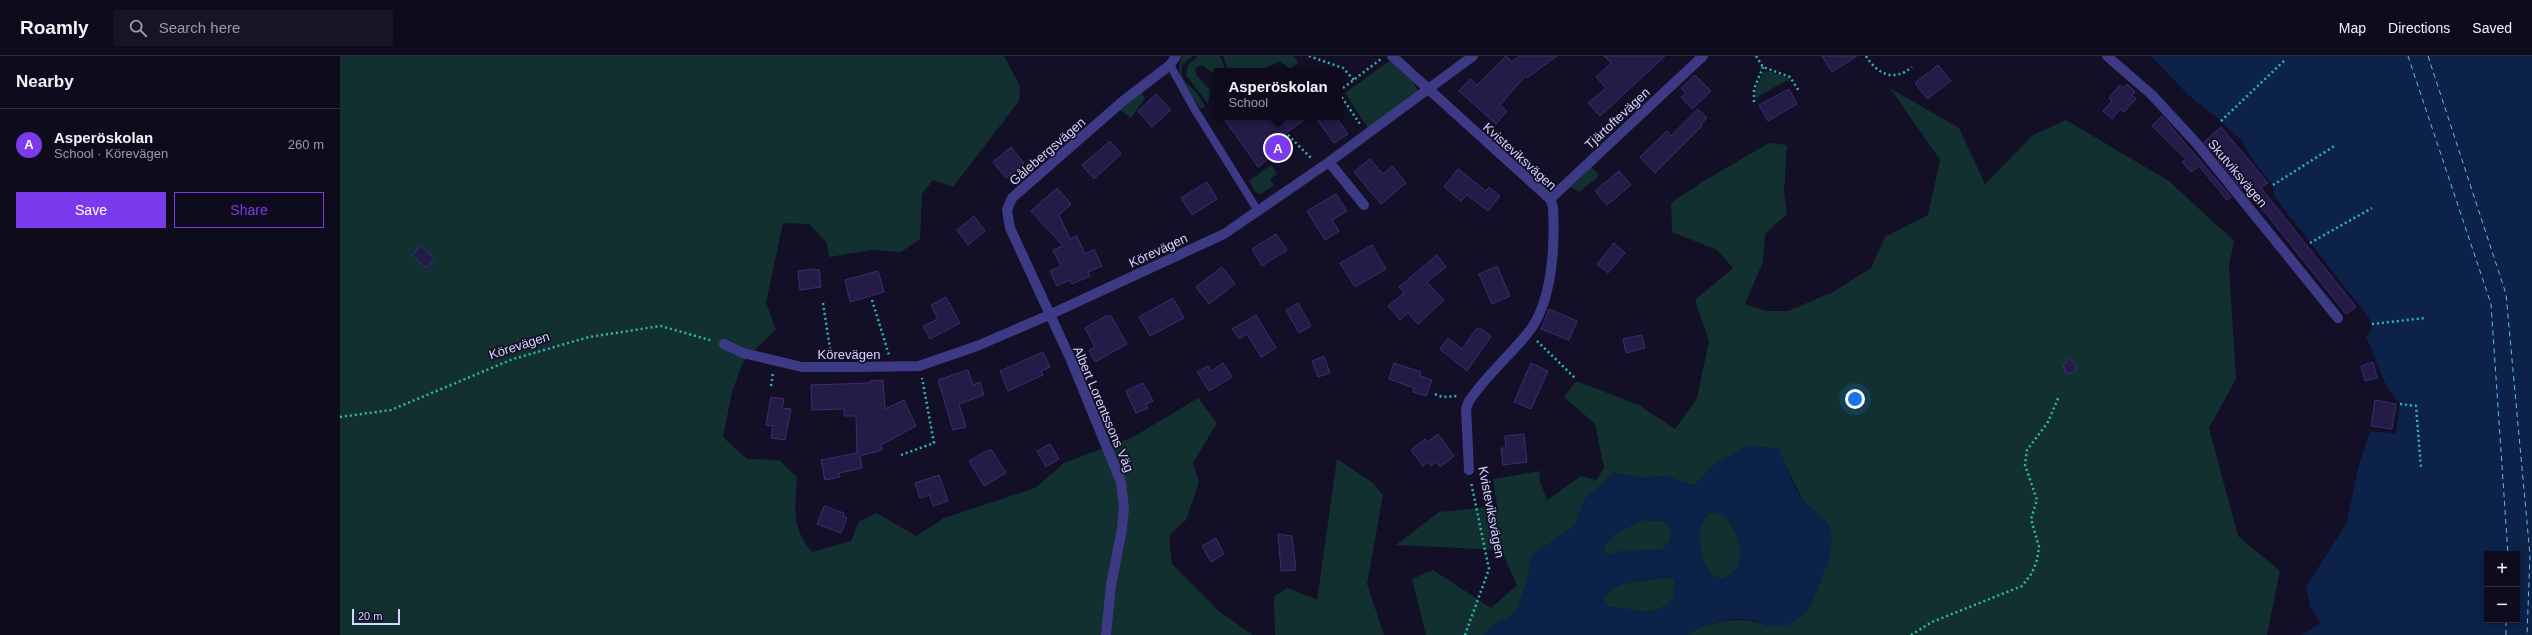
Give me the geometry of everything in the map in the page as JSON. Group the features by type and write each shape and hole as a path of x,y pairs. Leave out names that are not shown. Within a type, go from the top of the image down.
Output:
{"street":[{"name":"Gålebergsvägen","path":"1049,315 1010,228 1007,218 1009,204 1012,198 1123,101 1170,65 1176,56"},
{"name":"Kvisteviksvägen","path":"1392,56 1428,91 1550,199 1554,220 1553,261 1545,297 1529,333 1472,396 1466,409 1469,470"},
{"name":"Körevägen","path":"724,344 743,353 776,361 802,366 833,367 919,366 977,346 1049,315 1224,234 1325,165 1428,91 1473,56"},
{"name":"Tjärtoftevägen","path":"1550,199 1703,56"},
{"name":"Skutviksvägen","path":"2107,56 2152,95 2198,145 2338,318"},
{"path":"1325,165 1364,205"},
{"name":"Albert Lorentssons Väg","path":"1049,315 1071,360 1113,459 1123,495 1122,529 1111,585 1106,635"}],"lane":[{"path":"1170,65 1195,110 1258,211"}],"path":[{"path":"1309,56 1343,68 1354,80"},
{"path":"1342,90 1385,56"},
{"path":"1756,56 1763,67 1790,77 1799,91"},
{"path":"1866,56 1875,68 1892,75 1903,74 1912,67"},
{"path":"2221,121 2285,60"},
{"path":"1754,102 1754,89 1763,67"},
{"path":"1342,96 1368,134"},
{"path":"1288,135 1325,165"},
{"path":"2273,185 2336,145"},
{"path":"2310,243 2372,208"},
{"path":"872,300 893,367"},
{"path":"823,303 833,367"},
{"path":"2372,324 2425,318"},
{"name":"Körevägen","path":"340,417 391,410 513,359 589,337 661,326 724,344"},
{"path":"1529,333 1575,378"},
{"path":"901,455 932,445 935,440 919,366"},
{"path":"1435,394 1442,397 1472,396"},
{"path":"1911,635 1932,622 2022,586 2032,573 2037,560 2039,547 2031,519 2037,500 2026,465 2027,450 2048,422 2060,396"},
{"path":"2400,404 2416,406 2421,468"},
{"name":"Kvisteviksvägen","path":"1465,635 1490,569 1469,470"}],"green space":[{"path":"340,56 1004,56 1020,86 1019,101 953,187 933,180 922,194 920,239 901,252 871,250 829,257 827,243 809,224 783,223 766,303 776,329 743,362 732,392 723,437 747,459 779,460 797,477 795,508 797,526 805,543 812,552 851,541 859,521 877,513 916,536 944,518 1035,488 1064,463 1133,437 1198,398 1217,423 1193,463 1199,482 1186,520 1169,535 1172,564 1220,612 1253,635 340,635"},
{"path":"1182,56 1193,56 1183,64 1182,76 1205,106 1201,109 1181,77 1180,63"},
{"path":"1198,56 1220,56 1225,68 1214,68 1214,74 1202,65 1195,68 1197,76 1210,90 1208,104 1186,75 1188,65"},
{"path":"1223,56 1294,56 1298,63 1291,68 1289,68 1280,61 1265,68 1227,68"},
{"path":"1389,61 1412,80 1418,91 1368,128 1345,93"},
{"path":"1768,71 1788,78 1790,81 1786,81 1759,96 1757,101 1755,92 1763,72"},
{"path":"1890,88 1959,128 1985,184 2033,135 2066,120 2169,181 2234,241 2229,266 2236,379 2209,428 2238,536 2280,571 2267,635 1686,635 1706,626 1727,621 1748,621 1769,626 1828,524 1804,502 1785,465 1713,465 1694,486 1665,476 1641,478 1614,473 1585,499 1575,526 1533,555 1527,582 1515,614 1494,625 1484,635 1426,635 1412,579 1433,570 1491,608 1517,585 1501,550 1396,545 1439,512 1497,506 1493,479 1540,471 1539,479 1547,500 1581,476 1596,480 1604,468 1595,424 1564,397 1576,381 1639,405 1675,429 1697,398 1709,341 1695,300 1733,268 1717,250 1672,232 1671,203 1702,182 1769,143 1787,145 1784,192 1787,214 1765,234 1763,262 1745,304 1766,311 1788,311 1833,292 1871,268 1885,237 1928,215 1940,160"},
{"path":"1141,92 1145,98 1131,118 1120,110"},
{"path":"1269,166 1272,166 1277,174 1270,179 1274,185 1261,194 1256,193 1249,181"},
{"path":"1591,167 1599,174 1598,177 1579,192 1571,187"},
{"path":"1337,459 1373,483 1383,495 1367,584 1384,635 1275,635 1274,596 1288,588 1317,600"},
{"path":"1709,513 1718,514 1727,518 1734,528 1739,540 1741,560 1739,565 1736,570 1723,579 1710,575 1703,559 1699,543 1701,527"},
{"path":"1641,520 1664,521 1672,529 1671,540 1662,550 1622,551 1607,556 1603,548 1615,534"},
{"path":"1666,577 1674,580 1674,599 1657,610 1642,612 1609,607 1603,598 1617,586 1632,582"}],"water":[{"path":"2151,56 2532,56 2532,635 2302,635 2321,623 2311,609 2306,587 2347,522 2358,468 2370,431 2396,434 2400,404 2387,388 2366,336 2372,329 2369,318 2274,196 2273,185 2254,162 2243,142 2215,116 2188,95"},
{"path":"1746,446 1779,448 1784,462 1803,501 1827,522 1831,533 1829,558 1815,597 1805,613 1798,619 1790,624 1781,626 1770,626 1756,621 1737,619 1728,620 1702,627 1686,635 1484,635 1494,625 1515,614 1527,582 1532,555 1575,526 1585,499 1614,473 1641,478 1665,476 1694,486 1713,465","holes":["1709,513 1718,514 1727,518 1734,528 1739,540 1741,554 1739,565 1734,571 1723,579 1710,575 1703,560 1700,535 1704,520","1642,520 1664,521 1672,529 1670,540 1662,550 1622,551 1607,555 1603,548 1615,534","1666,577 1674,580 1674,599 1657,610 1642,612 1609,607 1603,598 1610,591 1624,584"]}],"building":[{"path":"1506,56 1512,62 1519,56 1557,56 1527,78 1525,76 1500,105 1507,111 1496,124 1459,91 1470,79 1477,85"},
{"path":"1604,56 1665,56 1600,116 1588,103 1606,88 1596,77 1611,63"},
{"path":"1822,56 1857,56 1832,72"},
{"path":"1938,65 1951,81 1927,99 1915,83"},
{"path":"1695,75 1711,91 1692,109 1681,97 1686,93 1681,88"},
{"path":"2127,84 2135,92 2132,95 2136,99 2124,112 2120,109 2112,119 2103,111 2112,101 2109,98 2120,85 2123,88"},
{"path":"1789,89 1797,104 1768,121 1759,105"},
{"path":"1156,94 1171,110 1152,127 1138,111"},
{"path":"1698,109 1707,118 1701,124 1702,126 1655,173 1640,157 1667,131 1671,136"},
{"path":"2162,116 2231,197 2227,200 2199,166 2191,172 2182,162 2186,159 2152,126"},
{"path":"1225,120 1304,120 1279,138 1285,146 1258,167"},
{"path":"1317,120 1338,120 1348,134 1334,143"},
{"path":"2221,127 2268,183 2261,188 2356,307 2346,314 2244,186 2241,188 2204,142"},
{"path":"1110,141 1121,154 1094,179 1082,165"},
{"path":"1011,147 1024,163 1006,178 993,162"},
{"path":"1370,159 1383,174 1392,166 1406,183 1381,204 1354,172"},
{"path":"1458,169 1486,191 1489,187 1500,196 1488,211 1467,195 1461,201 1444,187"},
{"path":"1619,171 1631,185 1607,205 1595,191"},
{"path":"1207,182 1217,199 1192,215 1181,198"},
{"path":"1057,188 1071,204 1059,215 1070,239 1077,236 1085,254 1094,249 1102,266 1088,272 1090,276 1072,284 1070,280 1057,286 1050,271 1061,266 1053,250 1063,246 1031,211"},
{"path":"1336,194 1347,211 1332,220 1339,231 1325,240 1307,211"},
{"path":"974,216 985,231 968,245 957,230"},
{"path":"1276,234 1287,250 1262,266 1252,249"},
{"path":"1614,243 1625,253 1608,273 1597,264"},
{"path":"1372,245 1386,269 1355,287 1340,263"},
{"path":"421,246 435,259 426,268 412,255"},
{"path":"1437,255 1446,267 1427,282 1444,300 1418,324 1408,313 1400,320 1388,306 1404,293 1399,287"},
{"path":"1497,266 1510,296 1492,304 1479,274"},
{"path":"1222,267 1235,284 1209,304 1196,287"},
{"path":"814,269 819,270 821,287 800,290 798,271"},
{"path":"878,271 884,292 850,302 845,280"},
{"path":"946,297 960,323 930,339 923,326 938,319 931,305"},
{"path":"1173,298 1184,318 1150,336 1139,317"},
{"path":"1298,303 1311,326 1299,333 1286,310"},
{"path":"1549,309 1577,321 1569,340 1541,329"},
{"path":"1256,315 1276,348 1261,357 1247,334 1239,339 1232,329"},
{"path":"1106,316 1111,316 1127,344 1095,362 1089,350 1095,347 1085,328"},
{"path":"1476,329 1481,329 1491,336 1467,371 1440,349 1448,338 1462,349"},
{"path":"1642,335 1645,348 1626,353 1623,339"},
{"path":"1043,352 1050,367 1041,371 1043,375 1008,391 1000,371"},
{"path":"1324,356 1330,373 1318,377 1312,361"},
{"path":"2069,359 2077,364 2075,371 2070,374 2065,371 2063,365"},
{"path":"2373,362 2377,378 2365,381 2361,366"},
{"path":"1223,363 1232,377 1209,391 1197,372 1208,366 1211,371"},
{"path":"1394,363 1421,372 1420,376 1432,380 1426,396 1413,392 1414,388 1389,379"},
{"path":"1531,363 1548,371 1531,409 1514,402"},
{"path":"968,370 973,385 980,382 984,395 959,404 966,427 953,430 938,380"},
{"path":"883,380 885,409 904,400 916,426 881,445 882,450 860,456 862,468 839,473 840,477 825,480 821,460 857,453 856,416 844,416 844,409 812,410 811,385 870,383 870,381"},
{"path":"1143,383 1153,401 1146,404 1148,408 1136,413 1126,391"},
{"path":"771,397 784,399 782,408 791,409 785,440 771,438 773,426 766,425"},
{"path":"2375,400 2396,404 2392,429 2371,426"},
{"path":"1438,434 1454,456 1440,467 1436,462 1431,466 1428,462 1423,466 1411,450 1425,439 1427,442"},
{"path":"1524,434 1527,462 1503,465 1501,448 1506,448 1505,436"},
{"path":"1050,444 1059,459 1046,467 1037,451"},
{"path":"988,450 992,450 1006,473 984,486 969,461"},
{"path":"939,475 948,501 933,506 930,495 920,498 915,483"},
{"path":"824,506 844,513 843,516 847,518 841,533 817,524"},
{"path":"1278,534 1292,536 1296,570 1281,571"},
{"path":"1216,538 1224,554 1211,562 1202,546"}],"ferry route":[{"path":"2408,56 2491,304 2508,551"},
{"path":"2428,56 2506,294 2530,555 2527,635"},
{"path":"2506,623 2506,635"}],"place":[{"name":"Asperöskolan","path":"1278,148"}]}
